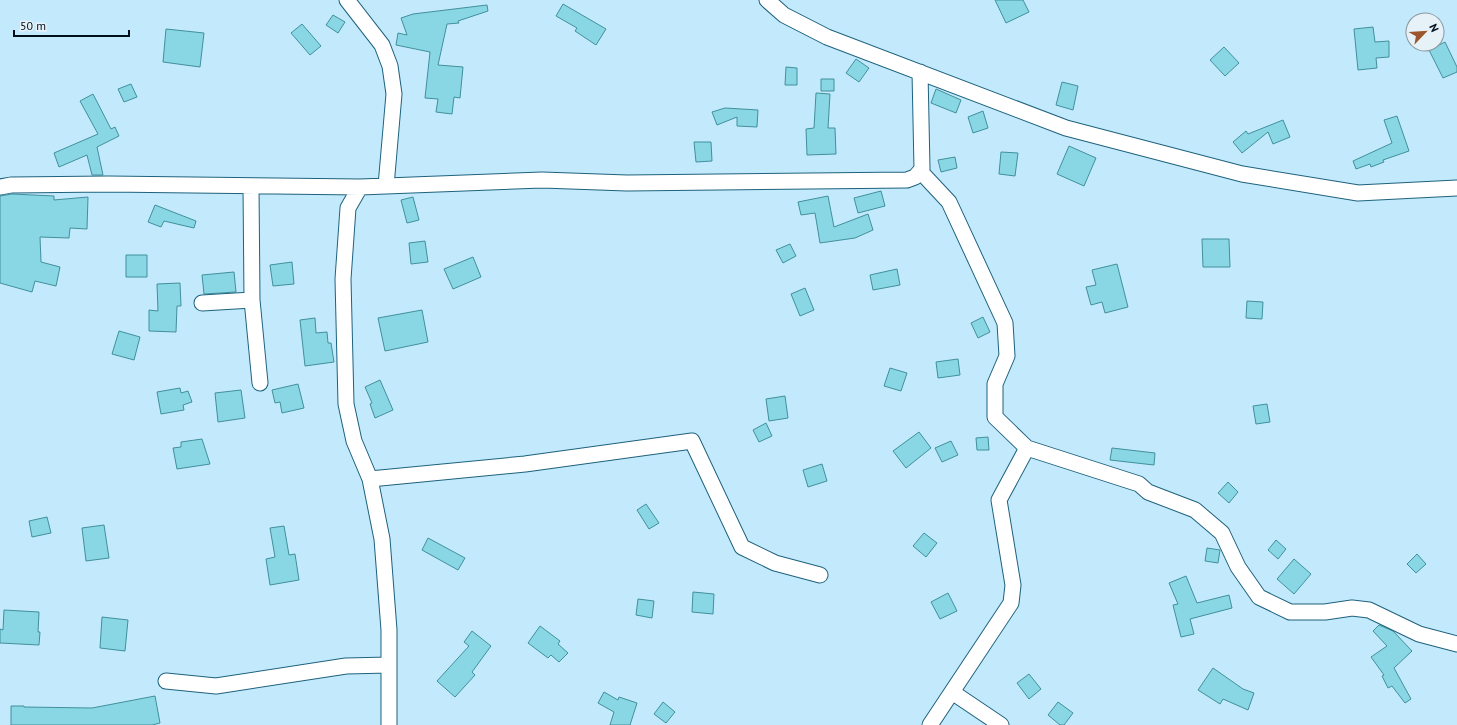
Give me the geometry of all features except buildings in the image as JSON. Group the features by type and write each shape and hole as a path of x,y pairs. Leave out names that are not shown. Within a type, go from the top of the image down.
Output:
{"street":[{"path":"347,0 382,45 390,66 394,94 386,186"},
{"path":"767,0 784,15 827,37 1066,128 1242,174 1358,193 1457,188"},
{"path":"0,187 11,185 108,184 360,187 542,180 627,183 907,180 915,177 922,169 920,72"},
{"path":"920,171 949,202 1005,322 1007,356 995,384 995,418 1027,448 1138,484 1148,492 1195,510 1222,533 1238,567 1259,597 1290,612 1325,612 1352,608 1369,610 1419,634 1457,644"},
{"path":"251,186 252,300 260,383"},
{"path":"360,187 348,208 343,279 346,404 354,441 370,479 382,539 389,630 389,725"},
{"path":"202,303 252,300"},
{"path":"370,479 525,464 692,441 742,547 775,562 820,575"},
{"path":"930,725 1011,604 1013,585 999,500 1027,448"},
{"path":"166,681 216,686 346,666 389,665"},
{"path":"952,692 1001,725"}]}
